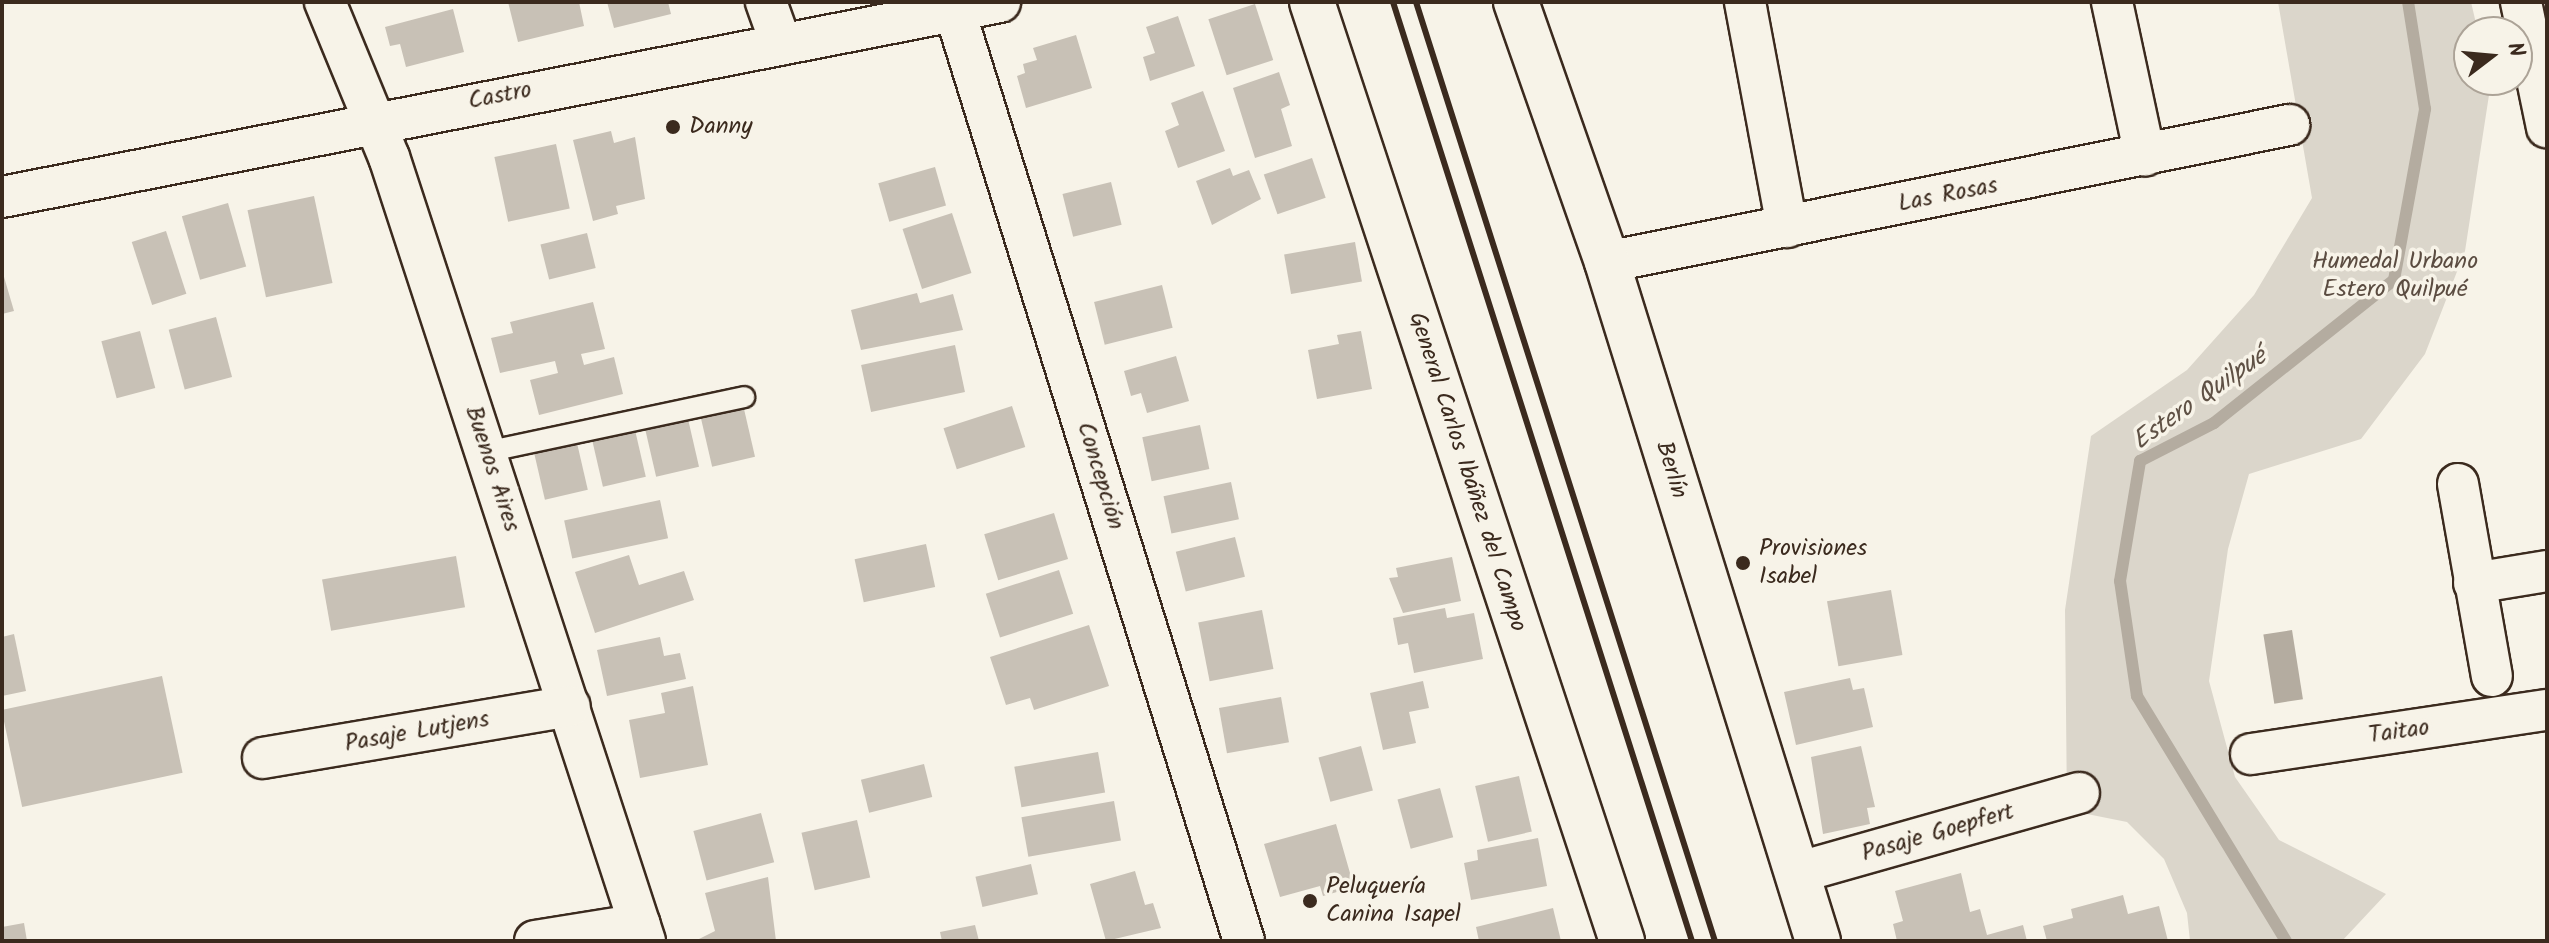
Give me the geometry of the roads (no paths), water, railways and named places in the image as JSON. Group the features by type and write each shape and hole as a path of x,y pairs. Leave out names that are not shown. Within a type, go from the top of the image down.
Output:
{"main road":[{"name":"General Carlos Ibáñez del Campo","path":"1312,2 1622,941"},
{"name":"Berlín","path":"1516,2 1607,262 1818,941"}],"street":[{"name":"Buenos Aires","path":"325,2 377,119 643,933"},
{"path":"766,2 781,44"},
{"name":"Castro","path":"2,197 377,119 781,44 898,12 955,12 1000,2"},
{"path":"1745,2 1787,227"},
{"path":"2112,2 2145,156"},
{"path":"2521,2 2547,127"},
{"name":"Concepción","path":"955,12 1244,941"},
{"name":"Las Rosas","path":"1607,262 2289,125"},
{"path":"2458,484 2492,676"},
{"path":"2474,583 2547,571"},
{"name":"Pasaje Lutjens","path":"263,758 570,706"},
{"name":"Taitao","path":"2251,754 2547,710"},
{"name":"Pasaje Goepfert","path":"1796,873 2079,793"},
{"path":"535,941 643,933"}],"lane":[{"path":"486,452 744,397"}],"waterway":[{"name":"Estero Quilpué","path":"2286,941 2137,696 2120,581 2140,461 2214,423 2394,280 2425,109 2408,2"}],"railway":[{"path":"1393,2 1692,941"},
{"path":"1416,2 1715,941"}],"place":[{"name":"Danny","path":"673,127"},
{"name":"Provisiones Isabel","path":"1743,563"},
{"name":"Peluquería Canina Isapel","path":"1310,901"}],"park label":[{"name":"Humedal Urbano Estero Quilpué","path":"2395,276"}]}
